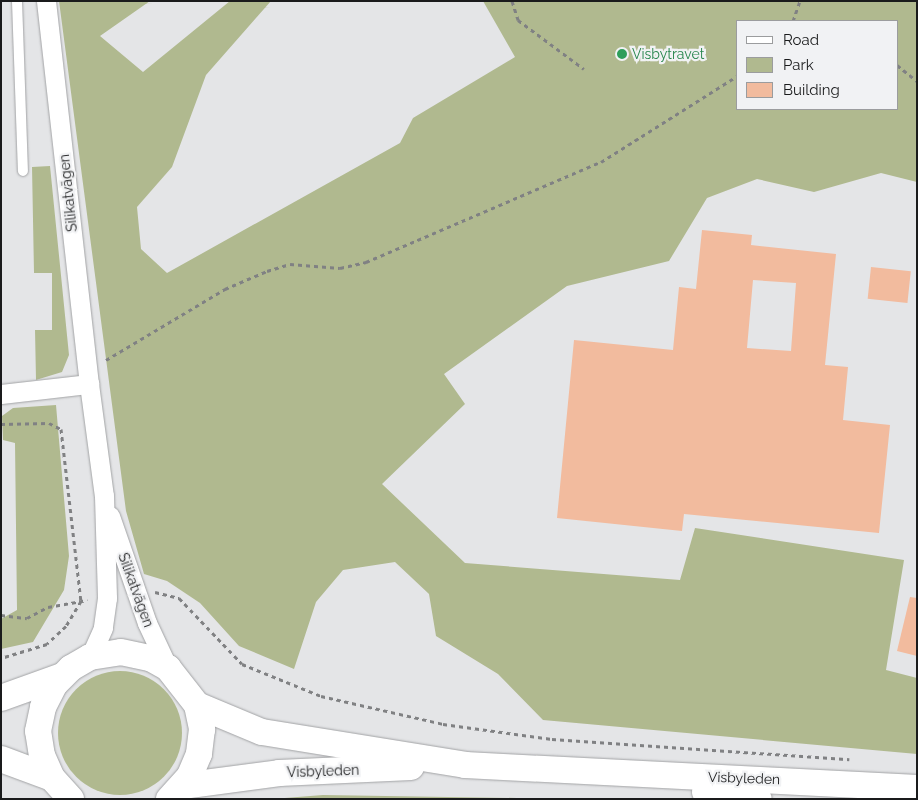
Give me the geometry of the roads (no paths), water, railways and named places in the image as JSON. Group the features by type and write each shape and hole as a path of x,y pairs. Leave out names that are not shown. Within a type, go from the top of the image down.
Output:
{"main road":[{"path":"1,698 62,676 90,657 131,652 168,668 197,705 202,730 199,754 176,793"},
{"path":"62,676 45,701 38,731 42,756 52,778 71,799"},
{"name":"Visbyleden","path":"197,705 262,732 465,765 570,773 917,788"},
{"path":"1,759 52,778"},
{"name":"Visbyleden","path":"176,793 279,773 465,765"},
{"name":"Visbyleden","path":"570,773 759,799"}],"street":[{"name":"Silikatvägen","path":"46,1 88,377 104,496 107,598 103,628 90,657"},
{"path":"1,394 88,377"},
{"name":"Silikatvägen","path":"104,496 136,594 168,668"}],"lane":[{"path":"16,1 23,171"}],"place":[{"name":"Visbytravet","path":"622,54"}]}
